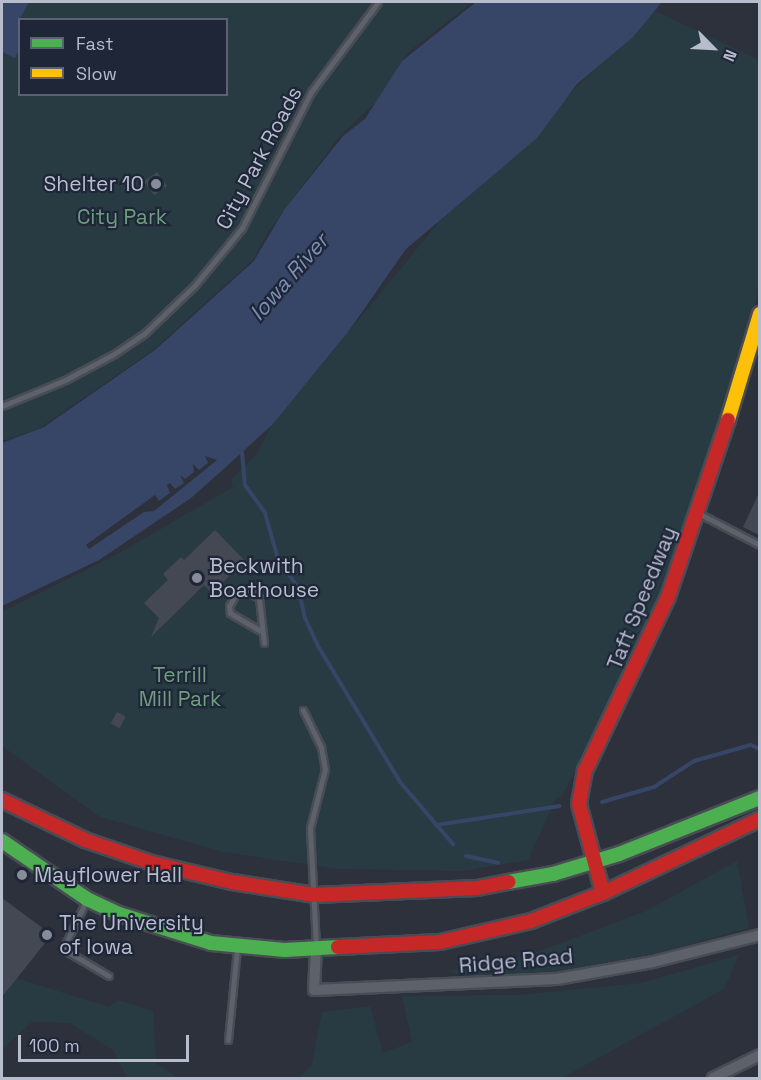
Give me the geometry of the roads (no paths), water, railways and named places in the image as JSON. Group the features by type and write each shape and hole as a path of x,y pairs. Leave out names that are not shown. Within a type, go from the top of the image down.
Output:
{"main road":[{"name":"Taft Speedway","path":"603,893 579,804 585,771 641,660 699,513 757,329 759,314"},
{"path":"2,800 85,840 152,863 232,882 315,895 477,888 553,874 593,862 759,798"},
{"path":"2,841 87,899 152,927 237,946 316,948 440,942 531,921 603,893 759,819"}],"street":[{"name":"Ridge Road","path":"316,948 314,990 557,979 643,964 759,936"},
{"path":"713,1078 759,1055"}],"lane":[{"name":"City Park Roads","path":"2,406 65,380 114,354 145,333 195,285 242,228 311,92 378,2"},
{"path":"699,513 759,544"},
{"path":"261,631 230,614 236,594 247,591 259,598 264,644"},
{"path":"303,710 321,747 325,769 310,828 316,948"},
{"path":"87,899 63,949 109,976"},
{"path":"228,1040 237,946"}],"water":[{"path":"2,2 29,2 18,18 18,52 15,58 2,52"},
{"name":"Iowa River","path":"476,2 662,2 633,37 577,84 537,138 406,249 348,332 273,424 191,498 99,560 2,606 2,443 44,427 155,350 254,261 284,210 343,136 365,119 402,61"}],"waterway":[{"path":"242,452 245,485 265,513 278,559 298,588 305,618 318,646 400,782 453,844"},
{"path":"602,802 654,787 694,761 751,745 760,749"},
{"path":"436,825 560,806"},
{"path":"466,856 498,863"}],"place":[{"name":"Shelter 10","path":"156,184"},
{"name":"Beckwith Boathouse","path":"197,578"},
{"name":"Mayflower Hall","path":"22,875"},
{"name":"The University of Iowa","path":"47,935"}],"park label":[{"name":"City Park","path":"122,217"},
{"name":"Terrill Mill Park","path":"180,687"}]}
